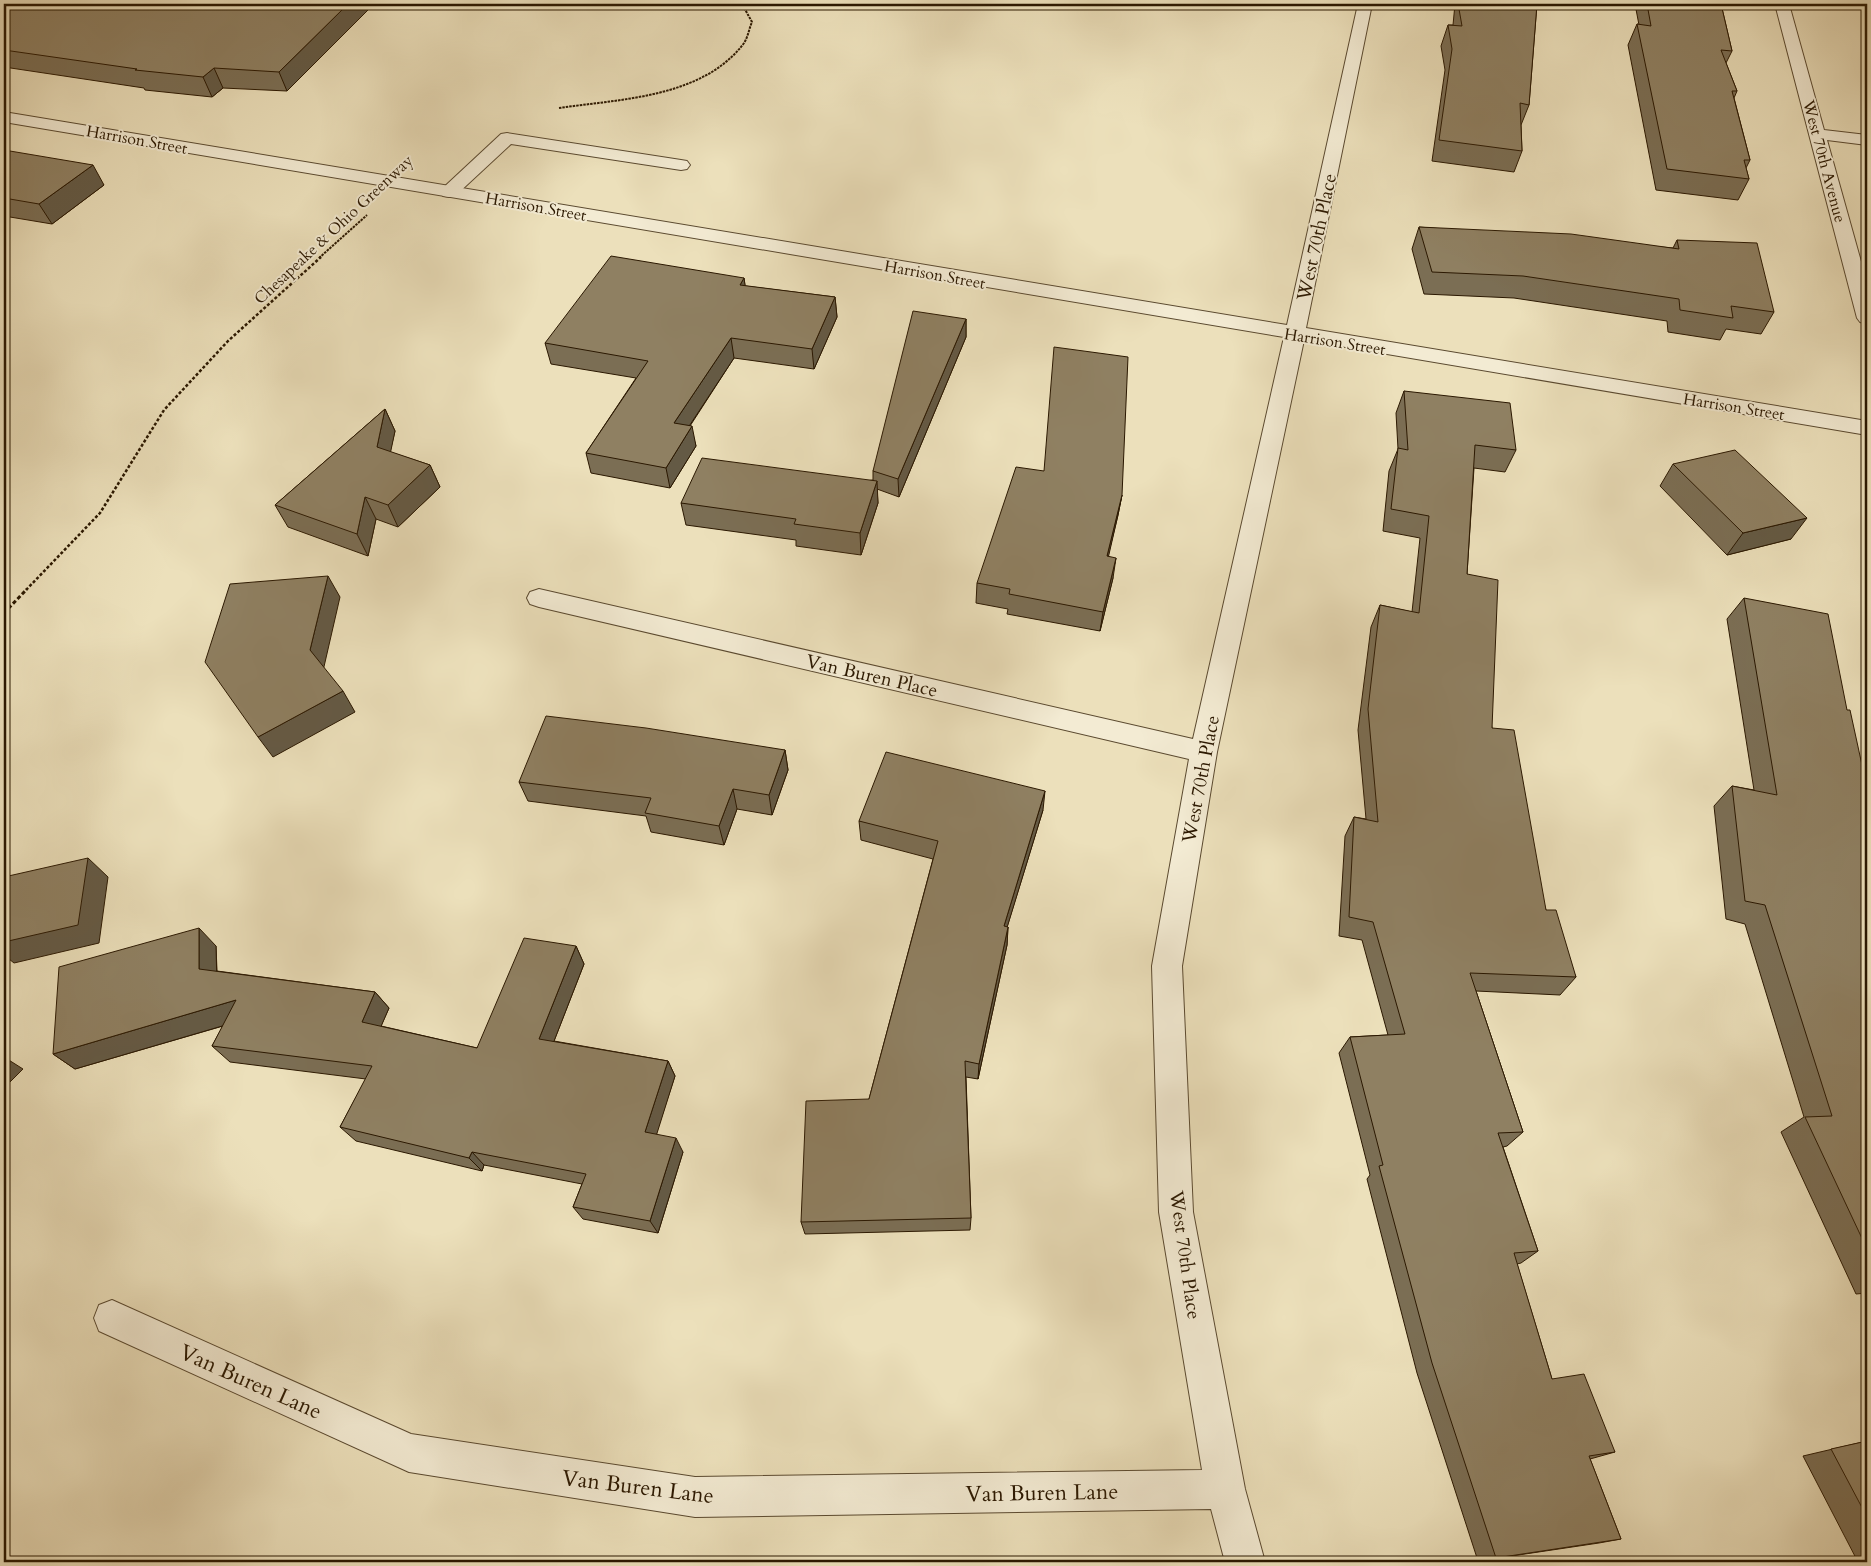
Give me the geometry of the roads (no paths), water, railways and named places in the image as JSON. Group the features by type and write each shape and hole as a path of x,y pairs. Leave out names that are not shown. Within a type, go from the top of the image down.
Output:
{"street":[{"name":"West 70th Place","path":"1245,1562 1224,1489 1176,1212 1167,966 1204,752 1296,334 1364,4"},
{"name":"West 70th Avenue","path":"1782,4 1867,318"},
{"name":"Harrison Street","path":"4,117 1867,428"},
{"path":"1818,134 1867,140"},
{"path":"449,192 507,138 681,164"},
{"name":"Van Buren Place","path":"539,598 1204,752"},
{"name":"Van Buren Lane","path":"112,1318 409,1453 695,1497 1224,1489"}]}
